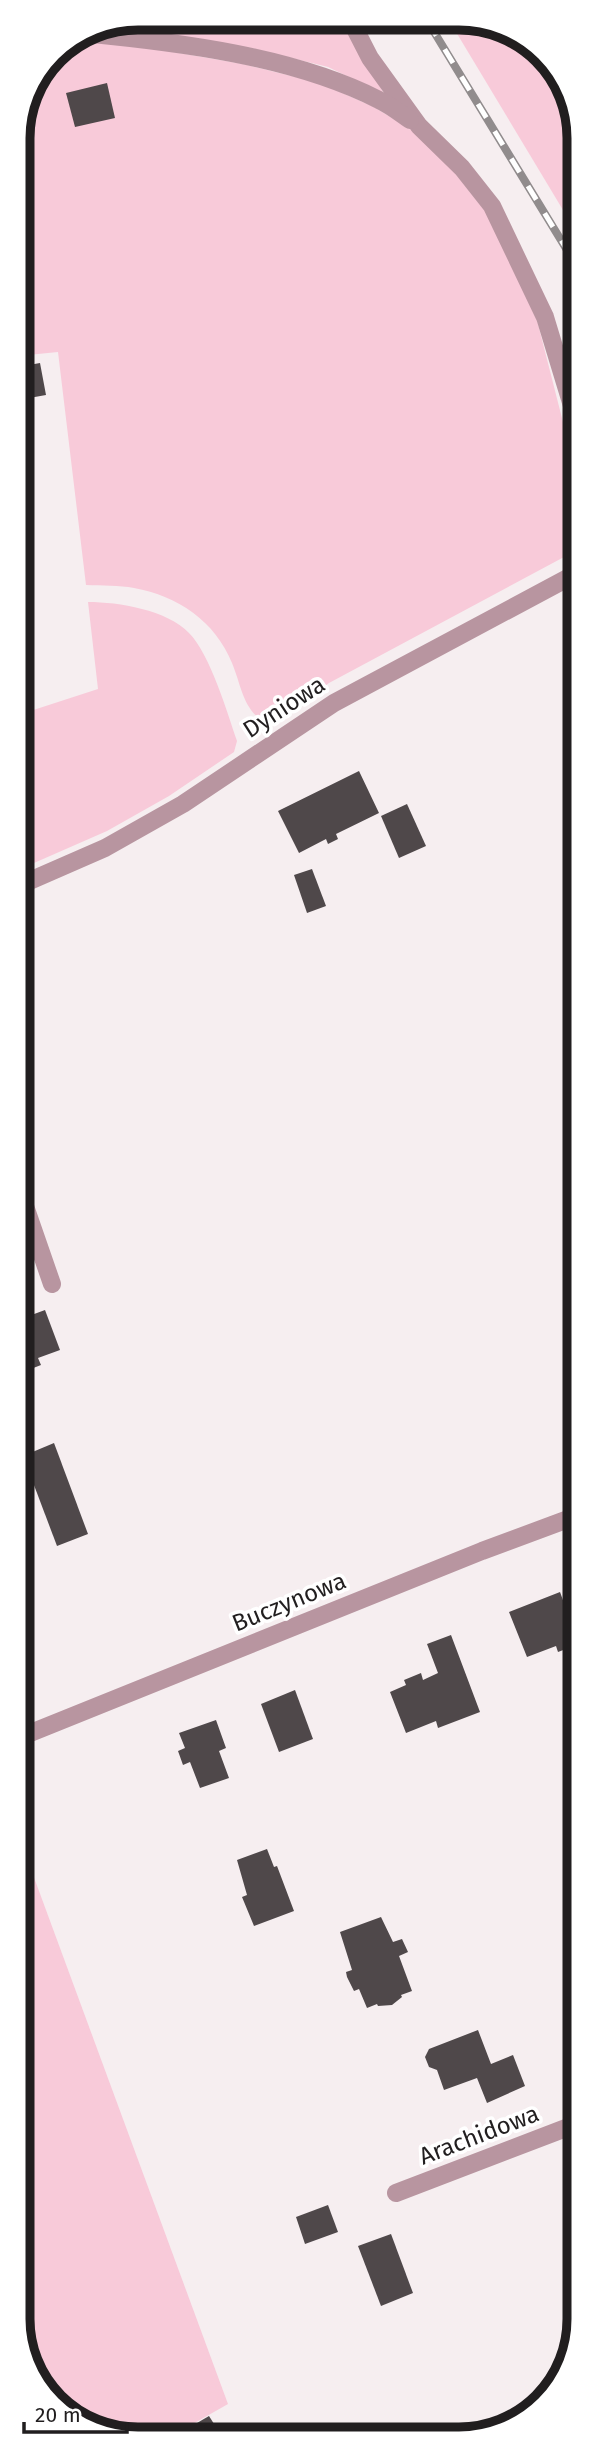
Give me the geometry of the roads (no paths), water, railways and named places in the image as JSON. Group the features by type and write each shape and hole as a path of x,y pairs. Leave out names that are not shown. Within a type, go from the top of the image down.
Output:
{"street":[{"path":"356,30 370,58 419,126 462,168 492,206 545,317 567,389"},
{"path":"106,35 139,38 247,57 323,76 380,100 419,126"},
{"name":"Dyniowa","path":"30,881 105,848 183,804 334,703 567,578"},
{"path":"30,1221 52,1284"},
{"name":"Buczynowa","path":"30,1733 482,1551 567,1519"},
{"name":"Arachidowa","path":"396,2193 567,2128"}],"railway":[{"path":"433,30 567,250"}]}
